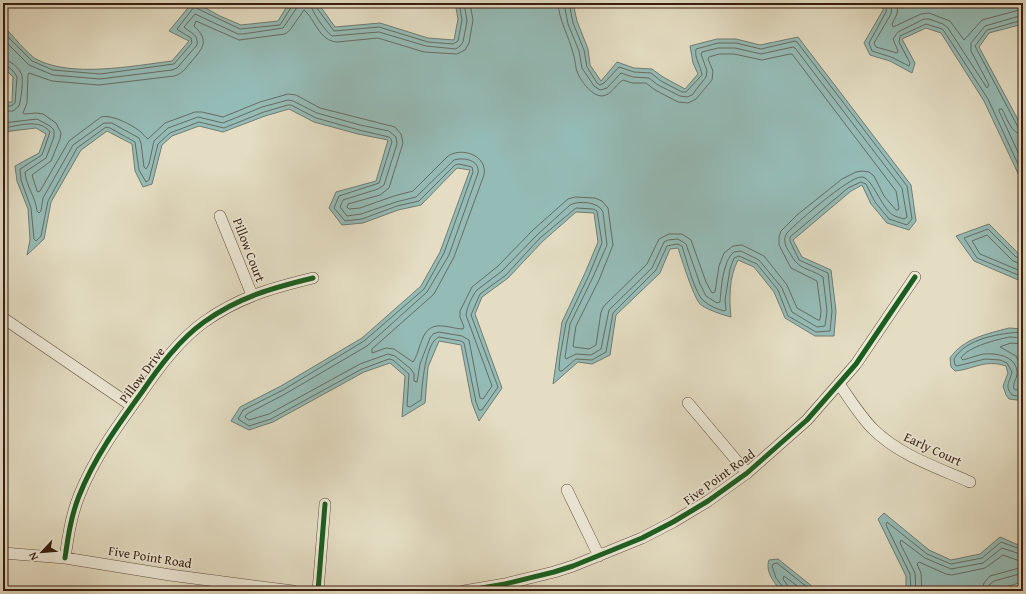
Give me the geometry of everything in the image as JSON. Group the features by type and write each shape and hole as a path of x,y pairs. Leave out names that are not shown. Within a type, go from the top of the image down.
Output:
{"street":[{"name":"Pillow Court","path":"220,216 252,295"},
{"name":"Five Point Road","path":"464,591 505,584 554,572 599,556 642,538 673,522 708,501 747,473 807,420 856,364 916,277"},
{"name":"Pillow Drive","path":"65,558 68,536 79,496 102,450 158,370 188,334 228,306 252,295 313,278"},
{"path":"3,318 132,406"},
{"name":"Early Court","path":"839,384 855,408 872,428 887,441 902,452 970,482"},
{"path":"688,403 747,473"},
{"path":"567,490 599,556"},
{"path":"318,591 325,504"},
{"name":"Five Point Road","path":"3,553 65,558 216,586 293,591"}],"water":[{"path":"192,3 196,3 241,25 278,21 289,3 318,3 335,27 380,23 428,38 454,40 458,19 455,3 573,3 577,21 588,49 590,65 601,81 617,62 634,68 652,69 685,89 698,74 693,63 690,46 717,39 736,39 760,45 798,37 911,185 916,221 909,230 887,223 871,204 862,185 851,191 793,240 802,257 831,270 836,311 834,336 815,336 785,318 774,292 754,267 738,260 730,288 731,317 706,308 700,304 694,294 678,248 670,249 660,273 616,315 610,355 592,364 578,362 553,384 562,322 598,242 594,213 576,212 543,241 508,278 482,297 475,314 502,388 479,421 472,403 461,345 439,341 428,367 425,403 402,417 405,376 390,363 364,372 273,422 249,430 231,421 240,407 281,386 362,338 421,286 440,252 470,170 457,168 421,205 398,210 363,223 342,225 329,208 336,192 376,181 388,140 358,134 314,122 289,109 265,116 223,132 199,126 172,136 162,145 152,184 143,187 135,171 132,144 107,131 81,150 51,202 44,239 27,255 30,240 28,209 17,181 15,166 39,153 46,134 36,128 3,132 3,102 12,102 13,77 3,67 3,26 32,56 50,65 84,69 121,68 172,61 189,41 169,31"},
{"path":"883,3 1023,3 1023,24 989,33 979,47 1023,129 1023,184 984,101 941,33 926,28 902,39 915,63 912,73 890,61 870,55 864,43 883,10"},
{"path":"989,224 1019,254 1023,253 1023,282 974,261 956,236"},
{"path":"1009,328 1023,329 1023,397 1017,400 1009,399 1003,386 1008,373 1006,366 998,364 985,364 955,371 951,367 950,358 956,351 969,341"},
{"path":"884,513 929,550 951,560 980,554 1000,537 1023,547 1023,582 991,591 906,591 906,576 878,519"},
{"path":"778,559 818,591 781,591 771,577 768,569 769,560"}],"cycle path":[{"path":"464,591 505,584 573,566 642,538 673,522 708,501 747,473 807,420 856,364 915,277"},
{"path":"65,558 74,511 92,468 124,417 170,354 195,329 217,313 230,306 256,294 313,278"},
{"path":"318,591 325,504"}]}
